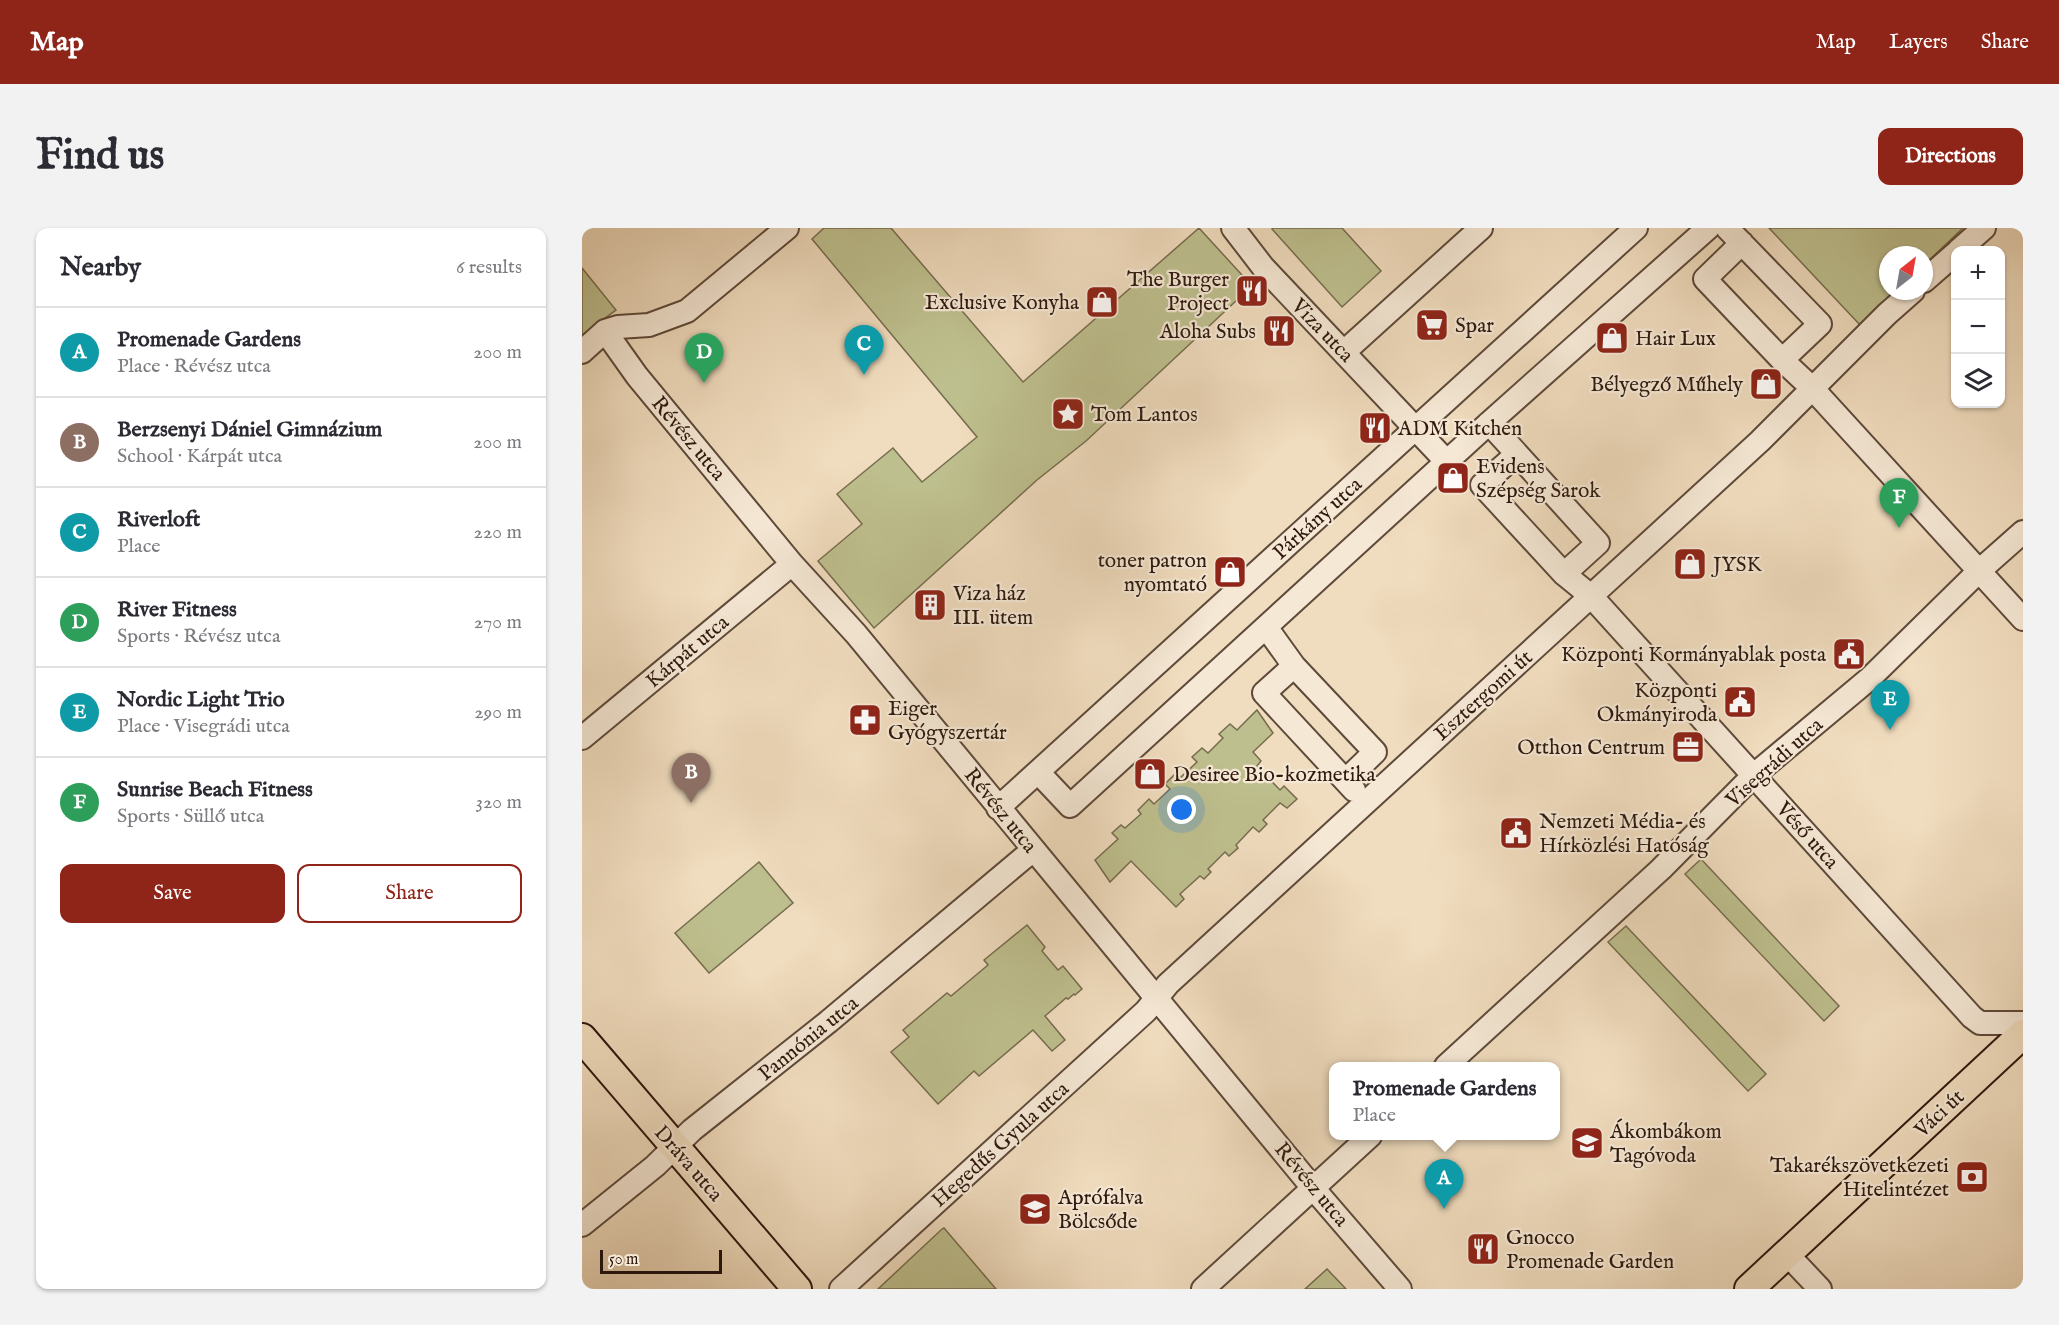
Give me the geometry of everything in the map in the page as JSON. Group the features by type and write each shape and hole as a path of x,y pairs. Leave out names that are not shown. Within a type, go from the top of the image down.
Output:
{"main road":[{"name":"Váci út","path":"1749,1289 2023,1034"},
{"name":"Dráva utca","path":"582,1038 797,1289"}],"street":[{"path":"582,352 605,331 618,327 649,325 687,311 787,228"},
{"name":"Viza utca","path":"1233,228 1263,267 1416,428"},
{"path":"1344,352 1481,228"},
{"name":"Párkány utca","path":"998,807 1636,228"},
{"path":"1038,772 1070,806 1489,423 1708,228"},
{"path":"1964,246 1984,228"},
{"path":"1782,360 1820,324 1734,235 1705,279 1782,360 1812,388 2023,619"},
{"path":"1933,273 1951,257"},
{"name":"Esztergomi út","path":"1157,997 1168,984 1365,802 1760,441 1903,300"},
{"name":"Révész utca","path":"605,331 637,376 792,564 856,634 1313,1188 1400,1289"},
{"path":"1489,423 1598,543 1564,574"},
{"path":"1416,428 1447,462"},
{"name":"Véső utca","path":"1517,454 1482,485 1564,574 1591,596 1972,1017 1980,1023 2023,1023"},
{"name":"Visegrádi utca","path":"1450,1062 1661,869 1754,775 1869,679 1979,571 2023,532"},
{"name":"Kárpát utca","path":"582,738 792,564"},
{"path":"1266,627 1294,666 1376,752 1346,780"},
{"path":"1294,666 1264,693 1365,802"},
{"name":"Pannónia utca","path":"582,1225 655,1166 674,1146 828,1023 1033,850"},
{"name":"Hegedűs Gyula utca","path":"841,1289 1138,1018 1157,997"},
{"path":"1203,1289 1367,1140"},
{"path":"1787,1254 1820,1289"}],"green space":[{"path":"824,228 891,228 1023,382 1199,228 1252,286 1086,441 1037,480 874,628 818,561 862,524 837,494 893,448 922,482 977,437 812,239"},
{"path":"1342,228 1381,271 1342,307 1272,229"},
{"path":"1769,228 1963,228 1933,256 1933,246 1879,246 1879,300 1886,300 1860,325"},
{"path":"582,268 616,310 582,335"},
{"path":"1257,710 1273,733 1253,752 1261,761 1257,766 1280,790 1284,786 1297,799 1287,808 1280,803 1263,820 1267,824 1259,832 1253,827 1236,845 1238,848 1229,856 1225,852 1208,869 1211,872 1204,879 1200,876 1180,894 1184,899 1176,907 1131,861 1110,882 1095,860 1118,839 1112,833 1121,825 1125,828 1141,814 1138,810 1149,799 1154,804 1170,789 1165,784 1176,773 1181,777 1197,762 1192,757 1202,748 1208,753 1223,738 1219,734 1230,724 1237,730"},
{"path":"1701,859 1839,1006 1824,1021 1685,874"},
{"path":"759,862 793,903 709,973 675,933"},
{"path":"1027,925 1045,947 1042,951 1058,970 1063,966 1082,989 1068,999 1066,998 1045,1016 1065,1040 1052,1051 1033,1030 979,1076 974,1071 938,1104 891,1052 909,1037 903,1030 947,993 951,996 988,965 984,960"},
{"path":"1626,926 1766,1074 1748,1091 1608,942"},
{"path":"944,1228 996,1289 878,1289 942,1229"},
{"path":"1327,1269 1346,1289 1305,1289"}],"place":[{"name":"The Burger Project","path":"1252,291"},
{"name":"Exclusive Konyha","path":"1102,302"},
{"name":"Spar","path":"1432,325"},
{"name":"Aloha Subs","path":"1279,331"},
{"name":"Hair Lux","path":"1612,338"},
{"name":"Riverloft","path":"864,375"},
{"name":"River Fitness","path":"704,383"},
{"name":"Bélyegző Műhely","path":"1766,384"},
{"name":"Tom Lantos","path":"1068,414"},
{"name":"ADM Kitchen","path":"1375,428"},
{"name":"Evidens Szépség Sarok","path":"1453,478"},
{"name":"Sunrise Beach Fitness","path":"1899,528"},
{"name":"JYSK","path":"1690,564"},
{"name":"toner patron nyomtató","path":"1230,572"},
{"name":"Viza ház III. ütem","path":"930,605"},
{"name":"Központi Kormányablak posta","path":"1849,654"},
{"name":"Központi Okmányiroda","path":"1740,702"},
{"name":"Eiger Gyógyszertár","path":"865,720"},
{"name":"Nordic Light Trio","path":"1890,730"},
{"name":"Otthon Centrum","path":"1688,747"},
{"name":"Desiree Bio-kozmetika","path":"1150,774"},
{"name":"Berzsenyi Dániel Gimnázium","path":"691,803"},
{"name":"Nemzeti Média- és Hírközlési Hatóság","path":"1516,833"},
{"name":"Ákombákom Tagóvoda","path":"1587,1143"},
{"name":"Takarékszövetkezeti Hitelintézet","path":"1972,1177"},
{"name":"Aprófalva Bölcsőde","path":"1035,1209"},
{"name":"Promenade Gardens","path":"1444,1209"},
{"name":"Gnocco Promenade Garden","path":"1483,1249"}]}
